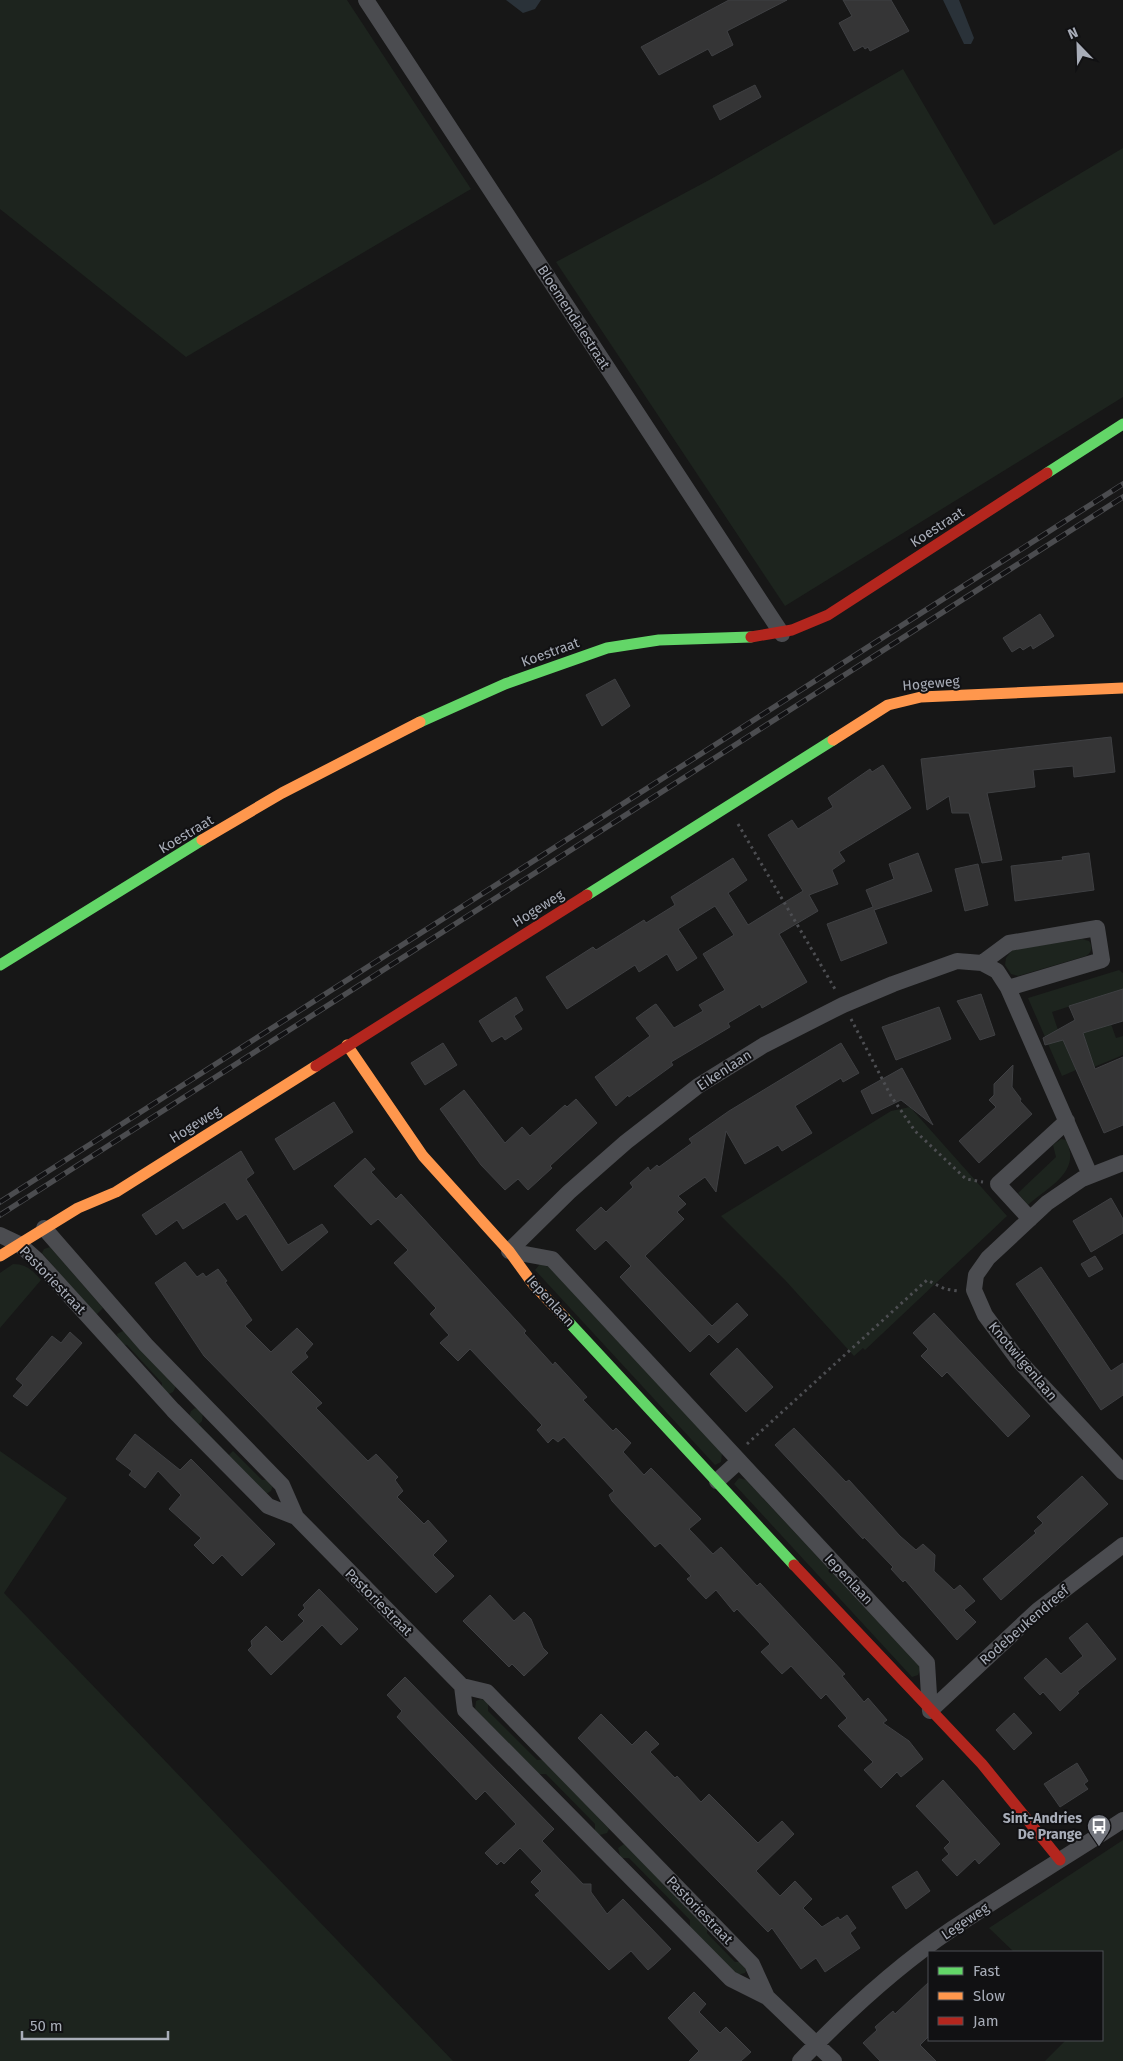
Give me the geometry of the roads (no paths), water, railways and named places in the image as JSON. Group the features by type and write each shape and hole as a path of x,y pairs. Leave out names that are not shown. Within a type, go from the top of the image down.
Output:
{"street":[{"name":"Bloemendalestraat","path":"366,0 782,634"},
{"name":"Koestraat","path":"0,965 314,776 470,700 576,657 625,645 655,640 766,638 805,628 828,616 1123,424"},
{"name":"Hogeweg","path":"0,1256 78,1208 116,1192 888,705 921,697 1123,688"},
{"path":"1008,988 1102,960 1097,928 1009,943 982,963 997,971 1008,988 1090,1174"},
{"name":"Eikenlaan","path":"509,1251 569,1192 626,1142 698,1086 735,1062 788,1032 862,996 957,961 982,963"},
{"name":"Iepenlaan","path":"348,1045 423,1156 509,1251 533,1284 930,1710 987,1768 1060,1860"},
{"path":"1067,1121 998,1184 1030,1219 1056,1195 1090,1174 1123,1163"},
{"name":"Knotwilgenlaan","path":"1030,1219 980,1268 976,1275 974,1290 985,1315 1019,1362 1123,1472"},
{"name":"Pastoriestraat","path":"44,1228 118,1314 282,1485 296,1517 462,1686 487,1692 752,1964 767,1997"},
{"name":"Pastoriestraat","path":"0,1235 19,1244 37,1260 173,1410 268,1506 296,1517"},
{"name":"Iepenlaan","path":"509,1251 552,1259 928,1664 930,1710"},
{"path":"101,1331 118,1314"},
{"path":"173,1410 191,1391"},
{"path":"717,1481 739,1461"},
{"name":"Rodebeukendreef","path":"930,1710 1038,1610 1123,1545"},
{"name":"Pastoriestraat","path":"462,1686 465,1710 731,1979 767,1997 834,2061"},
{"name":"Legeweg","path":"800,2061 882,1984 951,1930 1123,1820"},
{"path":"604,1850 622,1831"}],"railway":[{"path":"0,1202 1123,484"},
{"path":"0,1215 1123,497"}],"place":[{"name":"Sint-Andries De Prange","path":"1099,1847"}]}
